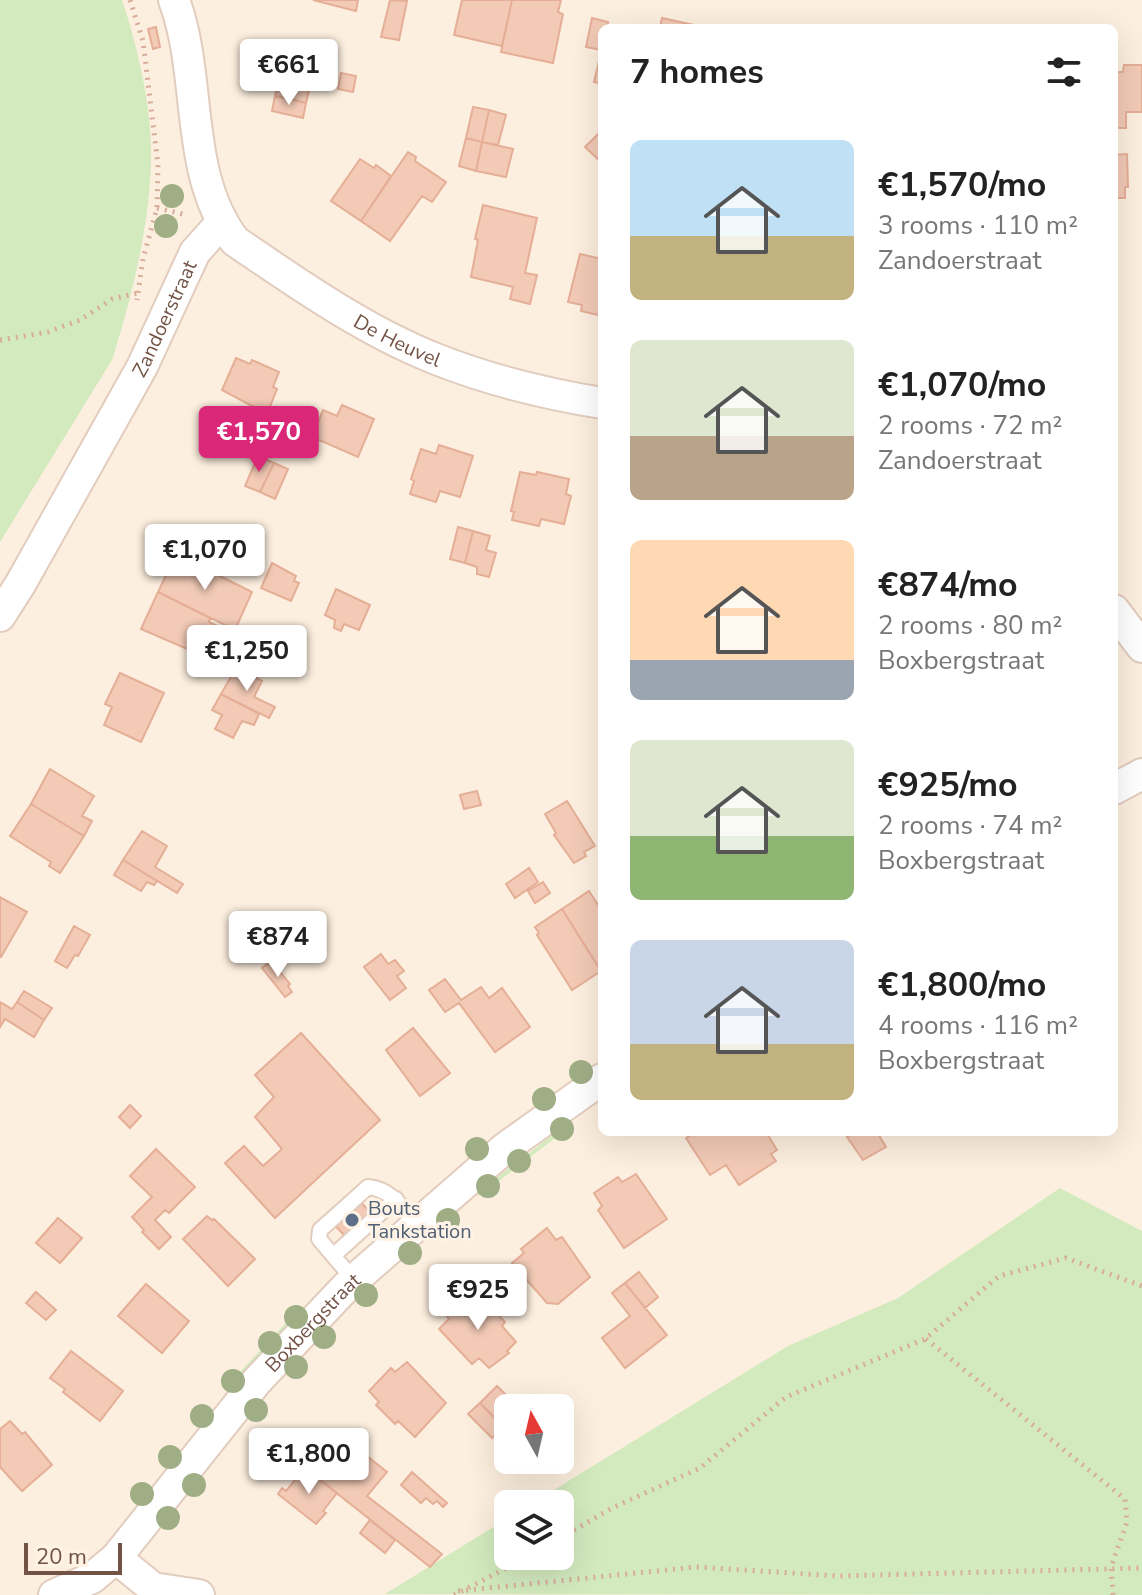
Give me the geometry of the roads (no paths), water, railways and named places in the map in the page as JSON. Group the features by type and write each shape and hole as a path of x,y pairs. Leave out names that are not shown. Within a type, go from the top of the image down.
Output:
{"street":[{"path":"174,0 185,38 202,169 221,223"},
{"name":"De Heuvel","path":"221,223 235,241 272,267 370,327 434,358 503,382 598,402"},
{"name":"Zandoerstraat","path":"0,616 142,367 195,252 221,223"},
{"path":"1118,615 1142,647"},
{"path":"1118,787 1142,774"},
{"name":"Boxbergstraat","path":"54,1595 92,1578 116,1558 257,1381 354,1280 505,1148 598,1082"},
{"path":"116,1558 153,1588 199,1595"}],"lane":[{"path":"354,1280 319,1239 320,1230 368,1187 380,1188 396,1199 417,1224"},
{"path":"334,1255 396,1199"}],"place":[{"name":"Bouts Tankstation","path":"352,1220"}]}
